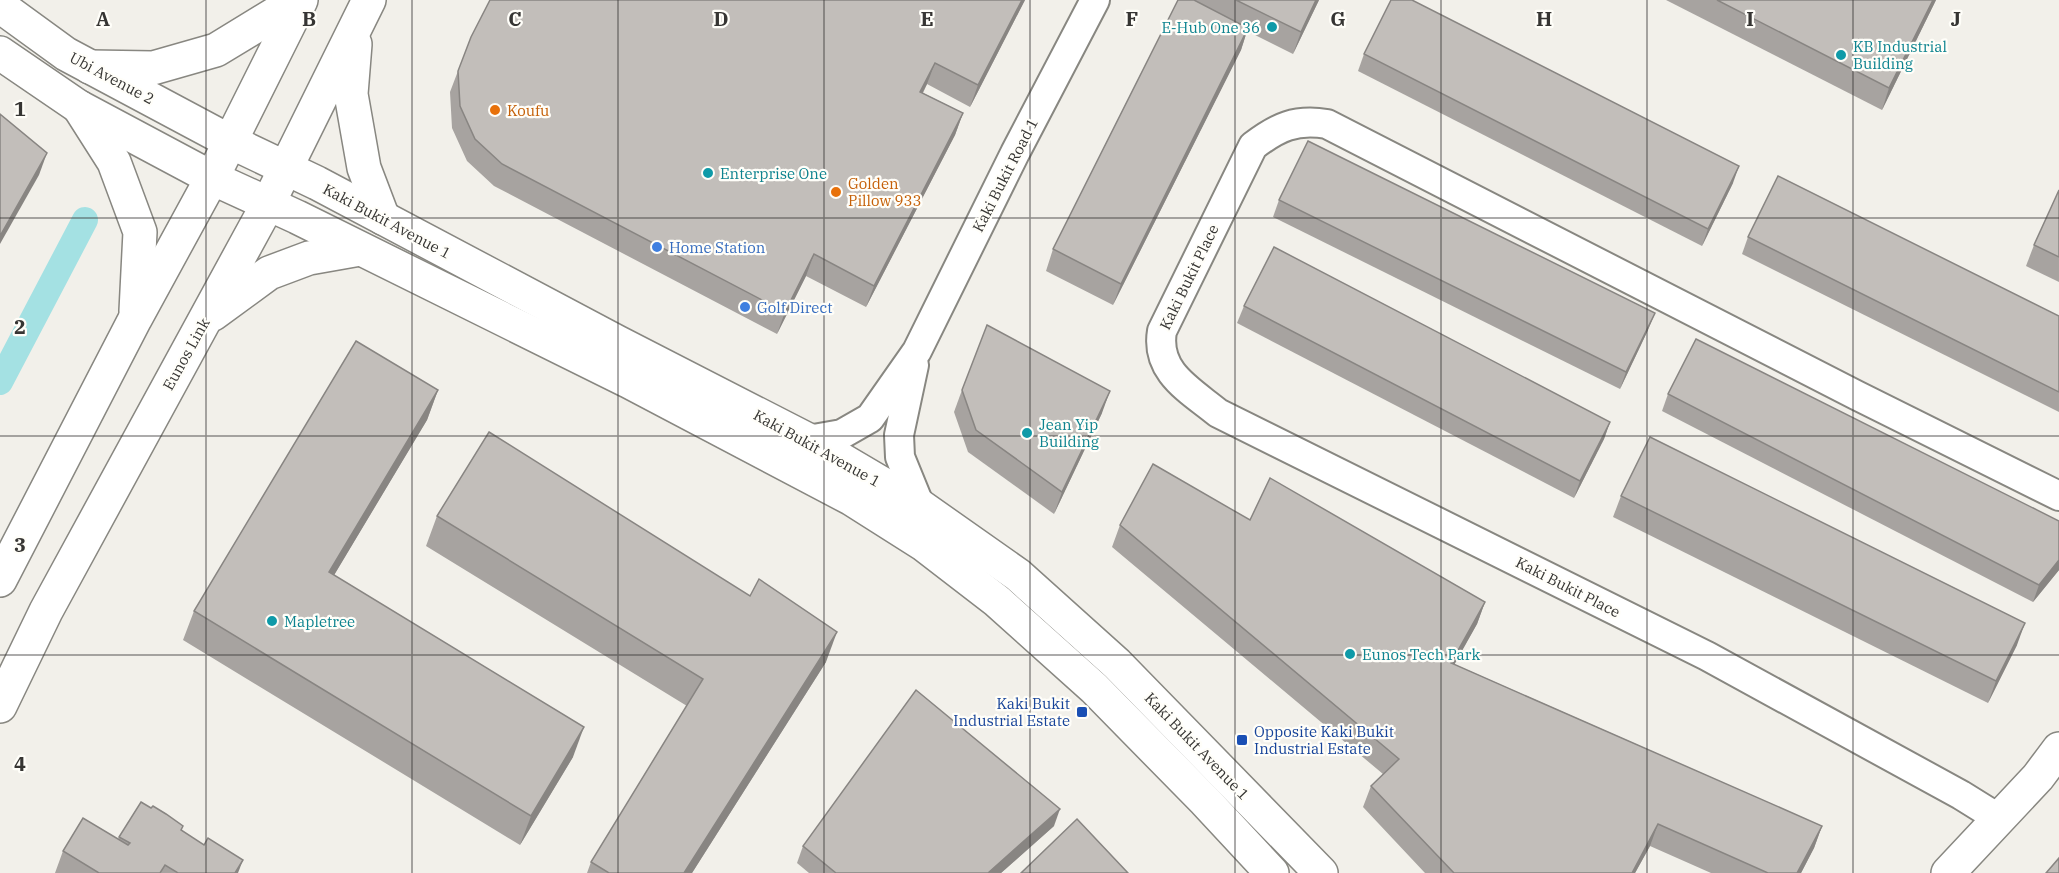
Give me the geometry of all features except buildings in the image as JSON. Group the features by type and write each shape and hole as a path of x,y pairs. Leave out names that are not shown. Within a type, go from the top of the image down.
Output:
{"main road":[{"path":"90,67 153,68 216,50 299,0"},
{"path":"0,580 135,319 212,178 299,0"},
{"name":"Ubi Avenue 2","path":"0,6 66,54 229,141"},
{"path":"363,14 351,94 364,168 383,218"},
{"name":"Eunos Link","path":"0,706 46,611 268,204 363,14"},
{"path":"0,53 79,107 212,178"},
{"path":"79,107 114,162 140,232 135,319"},
{"name":"Kaki Bukit Avenue 1","path":"229,141 285,167 808,440 920,507 1018,575 1118,664 1321,873"},
{"name":"Kaki Bukit Avenue 1","path":"212,178 628,381 852,499 923,544 997,602 1094,688 1272,873"},
{"path":"204,321 269,273 309,258 360,249"},
{"path":"1948,873 2038,777 2059,749"}],"street":[{"name":"Kaki Bukit Road 1","path":"808,440 842,434 870,418 918,351 1010,164 1095,0"},
{"name":"Kaki Bukit Place","path":"1998,818 1961,795 1707,656 1218,412 1178,380 1163,360 1160,343 1162,331 1253,146 1274,131 1290,125 1309,121 1327,124 1856,395 2059,496"},
{"name":"Kaki Bukit Road 1","path":"918,351 899,435 900,457 920,507"}],"waterway":[{"path":"0,382 85,220"}],"place":[{"name":"E-Hub One 36","path":"1272,27"},
{"name":"KB Industrial Building","path":"1841,55"},
{"name":"Koufu","path":"495,110"},
{"name":"Enterprise One","path":"708,173"},
{"name":"Golden Pillow 933","path":"836,192"},
{"name":"Home Station","path":"657,247"},
{"name":"Golf Direct","path":"745,307"},
{"name":"Jean Yip Building","path":"1027,433"},
{"name":"Mapletree","path":"272,621"},
{"name":"Eunos Tech Park","path":"1350,654"},
{"name":"Kaki Bukit Industrial Estate","path":"1082,712"},
{"name":"Opposite Kaki Bukit Industrial Estate","path":"1242,740"}]}
